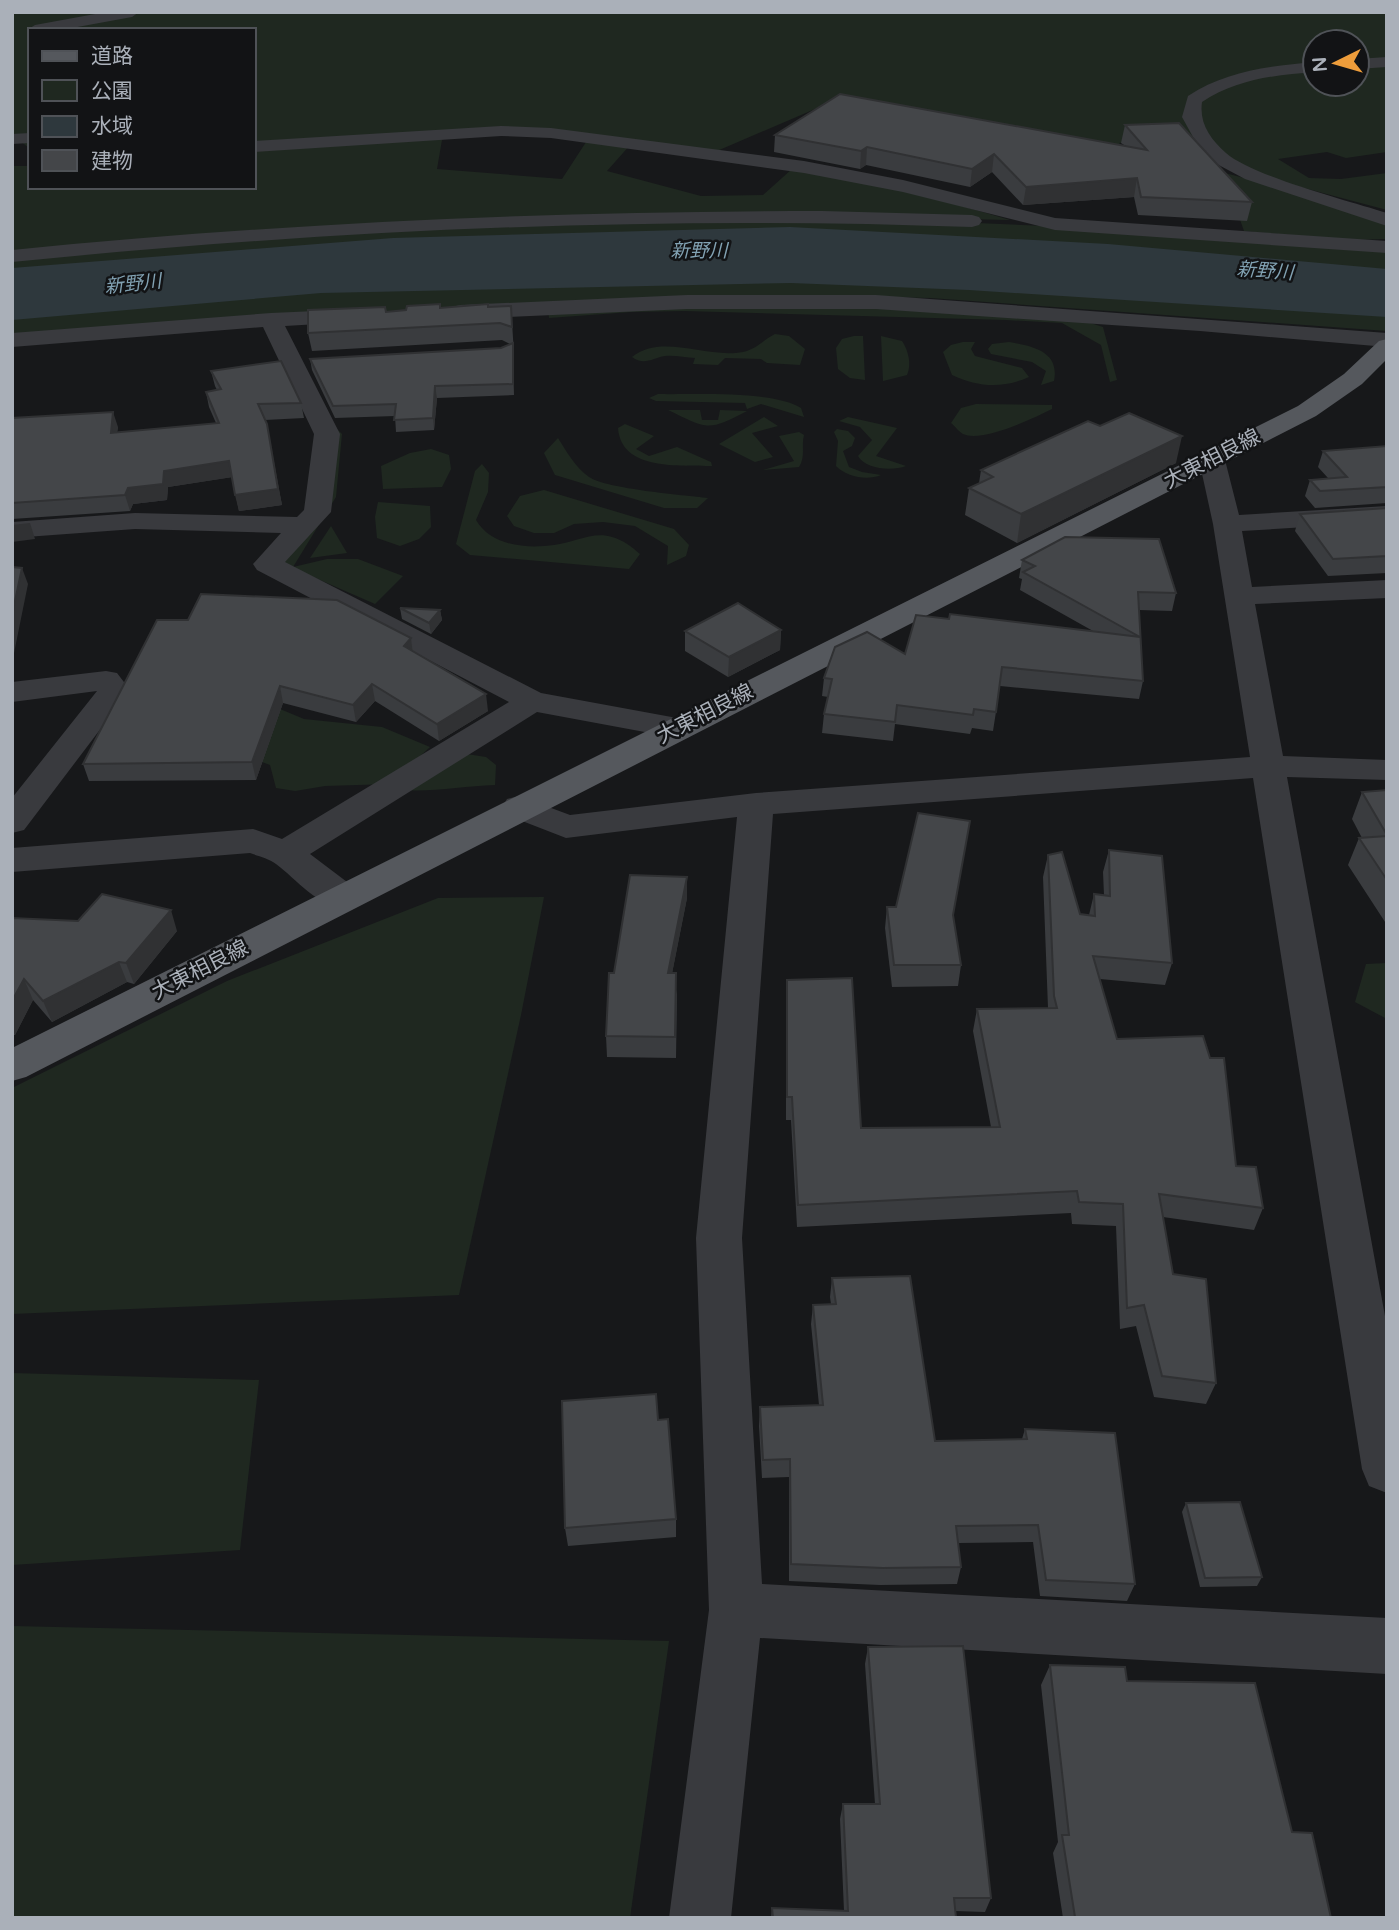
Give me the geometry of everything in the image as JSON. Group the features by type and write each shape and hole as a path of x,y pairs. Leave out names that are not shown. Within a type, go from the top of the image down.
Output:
{"main road":[{"name":"大東相良線","path":"12,1066 519,807 1307,411 1353,379 1387,346"}],"street":[{"path":"45,28 132,12"},
{"path":"1301,70 1243,77 1205,92 1194,100 1191,117 1199,133 1220,158 1252,175 1387,220"},
{"path":"256,147 501,131 551,133 804,167 903,186 1055,224"},
{"path":"12,256 279,233 480,223 768,215 1055,224 1387,247"},
{"path":"437,313 687,302 876,302 1027,311 1387,340"},
{"path":"12,340 271,320 382,315"},
{"path":"271,320 304,361 327,434 317,512 267,564 533,701 677,728"},
{"path":"1212,460 1227,524 1269,766 1387,1469"},
{"path":"1227,524 1387,514"},
{"path":"12,530 135,521 303,525"},
{"path":"1238,596 1387,589"},
{"path":"12,692 106,680 114,691 12,822"},
{"path":"285,853 533,701"},
{"path":"519,807 566,827 756,804 1269,766 1387,770"},
{"path":"700,1918 736,1610 719,1238 756,804"},
{"path":"12,859 253,841 285,853 342,897"},
{"path":"736,1610 1387,1646"}],"green space":[{"path":"12,12 1387,12 1387,152 1346,158 1327,152 1278,159 1309,178 1341,179 1387,173 1387,210 1255,175 1176,139 1119,143 1134,156 1209,169 1272,185 1387,222 1387,239 1349,240 1244,231 1237,211 822,106 717,151 631,144 607,171 701,196 763,195 792,169 890,185 1010,220 785,215 1046,226 1387,250 1387,331 930,298 840,296 556,307 12,341 12,166 28,166 28,189 256,189 256,28 28,28 28,147 18,139 12,140","holes":["501,131 588,139 562,179 437,169 442,140 447,134"]},
{"path":"874,306 1065,315 1103,327 1117,380 1110,382 1101,345 1062,323 684,311 549,318 548,310"},
{"path":"775,334 789,336 805,349 800,365 767,363 761,359 725,358 718,365 693,364 695,358 677,356 645,361 632,357 657,347 743,352"},
{"path":"863,336 865,380 850,378 838,369 836,348 842,339"},
{"path":"881,336 902,341 909,357 907,375 883,381"},
{"path":"975,342 971,349 975,356 1022,368 1029,377 990,385 952,375 943,352 951,345"},
{"path":"1009,342 1035,348 1048,357 1055,371 1054,381 1041,385 1046,371 1032,362 991,354 988,349 992,344"},
{"path":"658,394 772,398 801,408 804,417 761,404 747,409 745,403 656,401 649,398"},
{"path":"976,404 1052,405 1052,409 995,432 972,436 963,434 951,423 961,408"},
{"path":"668,410 700,410 702,420 718,420 720,410 747,411 708,426"},
{"path":"764,417 778,426 752,433 773,457 755,462 719,444"},
{"path":"848,417 897,428 876,456 906,466 880,468 862,461 858,456 872,440 860,427 839,421"},
{"path":"329,421 342,434 336,497 293,567 327,559 358,559 403,576 375,604 272,559 317,512"},
{"path":"625,424 654,436 636,449 649,456 677,447 711,462 712,466 669,465 641,459 629,452 622,442 618,428"},
{"path":"837,429 848,431 855,438 852,446 843,451 849,467 881,475 857,477 836,466 838,441 834,432"},
{"path":"799,432 804,435 799,467 763,470 794,461 779,436"},
{"path":"558,438 580,469 598,481 646,491 708,498 697,508 664,508 555,475 544,453"},
{"path":"431,449 449,455 451,469 442,487 383,489 381,466 410,453"},
{"path":"482,464 489,473 488,492 476,520 491,535 521,546 554,545 590,536 605,536 624,542 640,554 629,569 470,555 456,544 475,471"},
{"path":"544,490 674,529 689,545 686,556 667,565 668,546 635,526 603,522 574,524 554,533 534,533 514,526 507,516 520,496"},
{"path":"378,502 430,506 431,527 419,539 400,546 377,538 375,517"},
{"path":"331,526 347,553 310,558"},
{"path":"268,704 304,719 382,727 430,747 390,784 325,786 295,791 276,788 270,765 246,756"},
{"path":"454,752 486,757 496,765 495,785 403,790"},
{"path":"544,897 521,1015 459,1295 12,1314 12,1088 227,981 438,898"},
{"path":"1387,963 1387,1019 1355,1002 1366,964"},
{"path":"12,1373 259,1380 240,1550 12,1565"},
{"path":"12,1626 669,1641 630,1918 12,1918"}],"water":[{"name":"新野川","path":"790,227 1108,244 1387,269 1387,317 969,290 791,283 321,293 12,320 12,268 393,238"}],"building":[{"path":"840,94 1147,150 1125,125 1179,123 1252,202 1141,197 1137,178 1026,187 994,154 972,169 867,147 861,151 775,135"},
{"path":"440,304 440,308 488,304 488,307 511,306 512,327 500,323 308,333 308,310 385,307 386,312 406,310 407,306"},
{"path":"513,343 513,384 435,386 433,418 394,420 396,404 333,406 310,359 501,348"},
{"path":"281,361 301,403 258,404 267,424 278,489 235,495 229,461 164,471 163,484 128,488 125,495 12,503 12,418 113,412 111,433 219,423 206,392 221,389 211,371"},
{"path":"1129,413 1182,436 1021,514 969,488 993,477 981,470 1088,421 1100,426"},
{"path":"1387,446 1387,487 1320,491 1310,480 1347,477 1323,451"},
{"path":"1387,508 1387,556 1333,559 1300,514"},
{"path":"1065,537 1159,539 1176,593 1138,592 1143,681 1002,667 996,712 974,709 973,715 897,705 895,722 824,714 832,679 824,678 835,647 867,632 905,654 916,615 949,619 950,614 1140,637 1023,572 1035,566 1022,560"},
{"path":"12,567 22,568 12,615"},
{"path":"201,594 337,600 411,638 404,646 486,694 437,724 372,684 353,705 280,686 252,762 83,764 157,620 188,620"},
{"path":"738,603 781,630 729,657 685,631"},
{"path":"400,608 440,610 429,623"},
{"path":"1387,790 1387,835 1362,792"},
{"path":"918,813 970,821 953,915 961,965 894,965 887,907 896,907"},
{"path":"1387,836 1387,880 1359,838"},
{"path":"1109,850 1162,856 1172,963 1093,956 1117,1039 1203,1036 1210,1058 1224,1058 1236,1166 1256,1167 1263,1208 1159,1194 1173,1274 1206,1279 1216,1383 1162,1376 1144,1305 1127,1308 1123,1204 1079,1202 1077,1191 798,1205 792,1097 787,1097 787,980 852,978 861,1128 1000,1127 977,1009 1057,1008 1054,996 1048,855 1062,852 1080,914 1095,916 1094,894 1110,896"},
{"path":"630,875 687,877 668,973 676,973 675,1037 606,1036 609,973 614,973"},
{"path":"102,894 171,910 126,963 119,962 43,1001 24,979 12,1001 12,918 78,921"},
{"path":"910,1276 935,1441 1027,1439 1025,1429 1115,1433 1135,1584 1046,1580 1038,1525 956,1526 961,1567 883,1568 791,1564 790,1459 763,1460 760,1407 823,1405 813,1305 836,1304 832,1278"},
{"path":"656,1394 658,1420 668,1419 676,1519 565,1528 562,1401"},
{"path":"1240,1502 1262,1577 1205,1578 1186,1503"},
{"path":"963,1646 991,1898 954,1898 956,1918 773,1918 772,1908 848,1911 843,1804 880,1804 868,1647"},
{"path":"1050,1665 1125,1667 1127,1681 1255,1683 1292,1832 1312,1833 1331,1918 1057,1918 1075,1917 1062,1835 1069,1835"}]}
